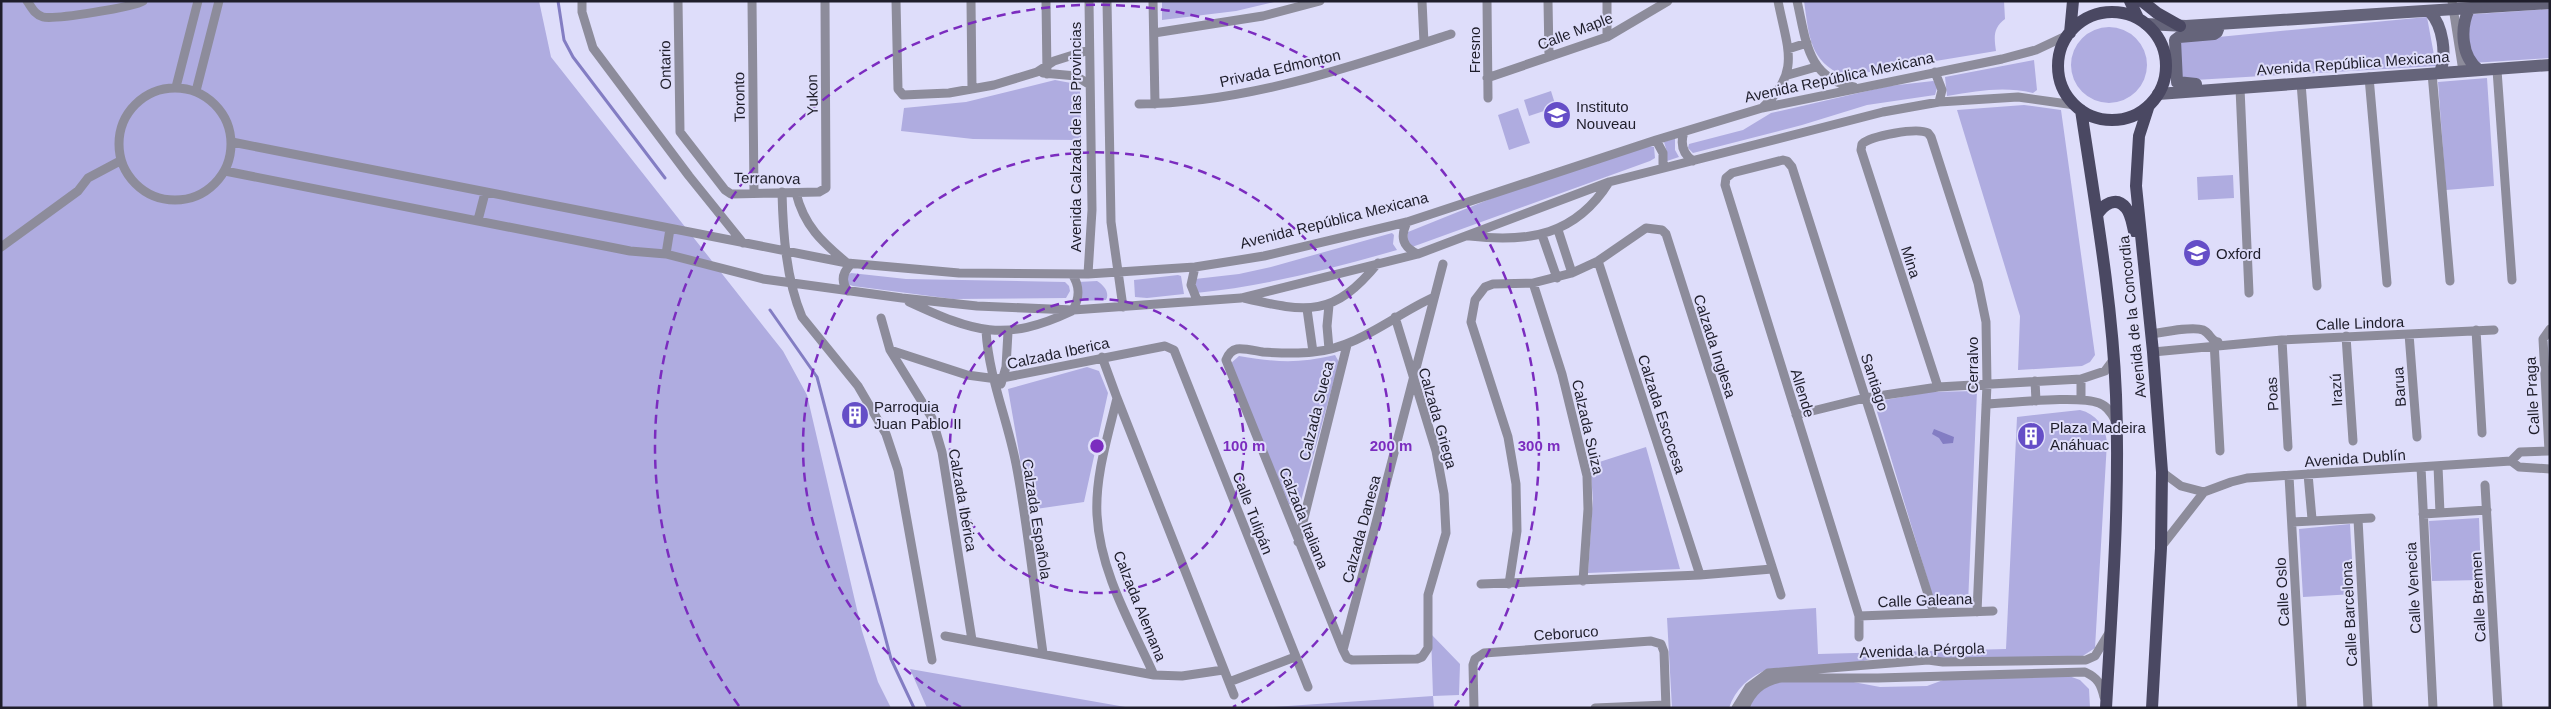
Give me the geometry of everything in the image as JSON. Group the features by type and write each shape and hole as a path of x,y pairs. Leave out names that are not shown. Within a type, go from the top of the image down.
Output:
{"main road":[{"path":"2073,1 2069,34 2059,56 2062,86 2078,107 2092,116 2119,120 2140,112 2149,105 2158,94 2164,80 2165,54 2161,42 2142,21 2130,1"},
{"path":"2142,1 2157,13 2180,26"},
{"path":"2069,34 2089,17 2102,13 2126,14 2142,21 2180,26 2453,6 2469,9 2550,3"},
{"path":"2435,8 2442,41 2442,66 2440,72"},
{"path":"2469,9 2464,20 2464,41 2470,63 2479,70"},
{"path":"2220,24 2217,32 2214,34 2178,37 2175,40 2176,79 2181,84 2215,83 2226,89"},
{"name":"Avenida República Mexicana","path":"2158,94 2550,65"},
{"name":"Avenida de la Concordia","path":"2149,105 2139,136 2136,174 2154,352 2162,472 2161,548 2152,708"},
{"name":"Avenida de la Concordia","path":"2078,107 2097,215 2114,359 2117,424 2117,520 2106,708"},
{"path":"2097,215 2100,209 2110,202 2124,205 2130,214 2144,262"}],"street":[{"path":"28,1 34,12 46,18 90,13 143,1"},
{"path":"176,87 198,1"},
{"path":"196,91 219,1"},
{"path":"582,1 582,12 593,48 689,176 743,243"},
{"name":"Ontario","path":"678,1 679,128"},
{"name":"Toronto","path":"752,1 754,193"},
{"name":"Yukon","path":"825,1 826,188"},
{"path":"896,1 898,89 903,95 972,89 1038,72 1089,50"},
{"path":"971,1 972,89"},
{"path":"1046,1 1047,69"},
{"name":"Avenida Calzada de las Provincias","path":"1088,274 1092,210 1089,1"},
{"path":"1107,1 1111,222 1123,307"},
{"path":"1153,1 1155,104"},
{"path":"1154,33 1254,18 1320,1"},
{"path":"1422,1 1424,43"},
{"name":"Fresno","path":"1487,1 1488,98"},
{"path":"1548,1 1549,56"},
{"path":"1607,1 1607,37"},
{"path":"1762,108 1778,92 1788,75 1788,49 1778,1"},
{"path":"1797,1 1807,42 1816,67 1837,83 1859,88"},
{"name":"Calle Maple","path":"1488,78 1607,37 1666,2"},
{"path":"2453,6 2463,71"},
{"name":"Privada Edmonton","path":"1139,104 1201,100 1280,84 1365,63 1451,34"},
{"name":"Avenida República Mexicana","path":"232,142 849,264 959,273 1088,274 1195,267 1264,256 1407,222 1656,140 1762,108 2002,60 2044,47 2069,34"},
{"path":"1788,49 1807,42"},
{"path":"1788,75 1816,67"},
{"path":"1047,69 1076,76 1090,85"},
{"path":"2497,70 2512,280"},
{"path":"1935,72 1942,90 1939,102"},
{"path":"2440,72 2450,281"},
{"path":"2369,77 2387,283"},
{"path":"2301,83 2317,286"},
{"path":"176,87 196,91 214,103 226,121 232,142 225,171 212,188 193,199 159,200 138,189 124,170 118,148 122,124 134,105 153,92 176,87"},
{"path":"2240,88 2249,293"},
{"path":"225,171 630,251 666,254 750,276 792,283 977,306 1073,310 1241,298 1378,262 1418,254 1609,182 1883,112 1939,102 2027,97 2078,107"},
{"name":"Terranova","path":"679,128 682,137 728,192 796,193 819,192 826,188"},
{"name":"Mina","path":"1922,130 1871,138 1862,144 1862,156 1938,387"},
{"name":"Cerralvo","path":"1922,130 1931,138 1978,283 1986,322 1987,384 1977,612"},
{"path":"1684,132 1682,145 1684,152 1693,161"},
{"path":"1656,140 1663,153 1663,168"},
{"path":"1,247 78,191 88,178 120,161"},
{"name":"Allende","path":"1787,161 1779,161 1742,171 1726,178 1725,185 1859,616 1859,637"},
{"name":"Santiago","path":"1787,161 1792,167 1934,613"},
{"path":"1468,236 1501,238 1542,235 1558,230 1588,209 1598,199 1609,182"},
{"path":"478,220 485,192"},
{"path":"782,192 787,252 792,283 802,317 858,386 886,434 898,470 932,660"},
{"path":"796,193 802,215 811,228 849,264 843,276 848,291"},
{"path":"1407,222 1402,233 1403,242 1408,249 1418,254"},
{"name":"Calzada Inglesa","path":"1509,584 1517,531 1516,484 1508,437 1471,322 1472,311 1479,292 1493,284 1533,283 1572,273 1598,261 1646,228 1657,228 1666,234 1781,595"},
{"path":"666,254 670,229"},
{"path":"1558,230 1572,273"},
{"path":"1542,235 1557,278"},
{"name":"Calzada Escocesa","path":"1598,261 1700,575"},
{"path":"1241,298 1284,307 1307,309 1329,305 1353,290 1378,262"},
{"name":"Calzada Danesa","path":"1343,650 1443,264"},
{"path":"1195,267 1191,285 1197,300"},
{"path":"902,298 949,320 986,331 1008,332 1047,323 1073,310 1078,302 1079,292 1078,282 1072,274"},
{"name":"Calzada Suiza","path":"1533,283 1562,374 1587,476 1588,509 1583,580"},
{"path":"1307,309 1313,352 1347,345 1395,317 1434,298"},
{"path":"1329,305 1327,326 1329,349"},
{"name":"Calzada Griega","path":"1343,650 1352,660 1422,657 1428,648 1428,595 1446,533 1444,494 1436,451 1395,317"},
{"name":"Calzada Ibérica","path":"881,318 890,350 932,418 942,452 972,640"},
{"name":"Calle Lindora","path":"2152,334 2200,329 2208,334 2214,344"},
{"name":"Calle Praga","path":"2549,451 2543,339 2550,329"},
{"path":"2476,330 2482,433"},
{"name":"Calle Lindora","path":"2154,352 2214,344 2494,330"},
{"name":"Calzada Española","path":"986,331 992,379 997,390 1016,464 1042,653"},
{"path":"997,390 1004,379 1008,332"},
{"name":"Barua","path":"2409,334 2417,437"},
{"name":"Irazú","path":"2346,336 2352,441"},
{"name":"Poas","path":"2282,340 2288,447"},
{"path":"2214,344 2220,451"},
{"name":"Calzada Sueca","path":"1298,542 1347,345"},
{"name":"Calzada Iberica","path":"890,350 967,375 992,379 1004,379 1102,357 1165,346 1174,350"},
{"name":"Calzada Italiana","path":"1313,352 1272,353 1236,349 1231,352 1226,360 1343,650"},
{"name":"Calle Tulipán","path":"1174,350 1308,687"},
{"path":"1102,357 1116,398 1234,695"},
{"path":"1796,415 1865,398 1938,387 2081,379 2105,371 2114,359"},
{"path":"2081,379 2081,400"},
{"path":"2035,381 2036,401"},
{"name":"Calzada Alemana","path":"1116,398 1100,467 1097,513 1101,546 1109,574 1154,675"},
{"path":"1986,404 2081,400 2104,405 2111,412 2117,424"},
{"name":"Avenida Dublín","path":"2511,461 2520,452 2549,451"},
{"name":"Avenida Dublín","path":"2204,492 2247,478 2511,461 2519,467 2550,468"},
{"path":"2438,466 2440,513"},
{"name":"Calle Venecia","path":"2421,467 2433,708"},
{"path":"2161,548 2204,492 2181,486 2162,472"},
{"path":"2308,474 2312,519"},
{"name":"Calle Oslo","path":"2290,476 2302,708"},
{"name":"Calle Bremen","path":"2485,485 2498,708"},
{"path":"2423,514 2487,510"},
{"path":"2292,522 2312,519 2371,518"},
{"name":"Calle Barcelona","path":"2358,519 2368,708"},
{"path":"1481,584 1700,575 1772,569"},
{"name":"Calle Galeana","path":"1859,616 1993,611"},
{"name":"Avenida la Pérgola","path":"1736,708 1749,687 1768,673 1928,660 1943,662 2086,660 2095,656 2110,631"},
{"path":"945,636 1154,675 1182,676 1223,670"},
{"name":"Ceboruco","path":"1474,708 1475,659 1484,653 1651,641 1661,644 1664,652 1666,706"},
{"path":"1229,682 1295,658"},
{"path":"1943,662 1943,676"},
{"path":"1862,665 1863,677"},
{"name":"Avenida la Pérgola","path":"1745,708 1755,690 1768,680 1781,678 2085,672 2094,676 2100,682 2106,708"},
{"path":"1595,708 1666,706"}],"shaded area":[{"path":"1,1 539,1 551,57 783,351 807,395 862,631 878,682 891,708 1,708"},
{"path":"1162,1 1278,1 1236,11 1162,20"},
{"path":"1804,1 2004,1 2005,19 1996,29 1996,51 1845,76 1824,63 1813,46 1807,25"},
{"path":"2550,9 2550,58 2472,63 2463,15"},
{"path":"2427,17 2436,66 2178,81 2177,41"},
{"path":"2109,27 2124,30 2136,38 2144,50 2147,65 2144,80 2136,92 2124,100 2109,103 2094,100 2082,92 2074,80 2071,65 2074,50 2082,38 2094,30"},
{"path":"2034,60 2037,90 2033,93 2001,90 1947,96 1945,77"},
{"path":"2487,78 2494,186 2446,190 2438,82"},
{"path":"1055,80 1071,83 1080,88 1081,140 973,139 901,131 904,108 966,102"},
{"path":"1936,82 1937,88 1935,95 1867,105 1802,125 1693,153 1688,148 1689,144 1743,130 1771,113 1889,86"},
{"path":"1551,91 1556,107 1529,116 1524,100"},
{"path":"2024,105 2061,110 2095,355 2090,362 2082,366 2018,370 2020,316 1957,110"},
{"path":"1518,108 1530,143 1509,150 1498,115"},
{"path":"1675,138 1675,150 1679,157 1667,161 1664,142"},
{"path":"1650,146 1654,147 1655,158 1650,161 1412,247 1407,246 1408,232 1515,189"},
{"path":"2233,175 2234,198 2198,200 2197,177"},
{"path":"1392,233 1394,235 1393,244 1397,250 1298,276 1196,293 1195,279 1239,274 1271,267"},
{"path":"851,273 906,279 1065,282 1069,286 1070,291 1066,298 953,299 853,286 847,284 847,276"},
{"path":"1181,276 1184,294 1147,298 1135,297 1134,280"},
{"path":"1097,281 1106,289 1106,300 1078,301 1078,282"},
{"path":"1335,355 1339,362 1301,501 1295,506 1289,504 1230,364 1239,356 1264,360 1298,361"},
{"path":"1087,367 1099,371 1108,393 1084,502 1029,510 1008,389"},
{"path":"1977,391 1968,604 1935,604 1874,402 1929,392"},
{"path":"2080,410 2091,414 2099,422 2107,442 2095,648 2078,659 1938,660 1922,655 1886,655 1852,664 1768,669 1755,675 1739,689 1729,708 1672,708 1667,618 1816,608 1818,654 2006,649 2017,417"},
{"path":"1934,429 1954,437 1953,443 1943,444 1939,438 1932,434"},
{"path":"1646,447 1680,569 1588,573 1593,499 1590,465"},
{"path":"2479,518 2481,580 2432,581 2429,521"},
{"path":"2350,524 2354,594 2303,597 2299,529"},
{"path":"1431,634 1460,664 1459,695 1433,696"},
{"path":"910,669 1131,708 927,708"},
{"path":"2069,676 2080,680 2089,689 2090,708 1748,708 1760,691 1779,682 1848,681 1880,687 1927,686 1946,679"},
{"path":"1433,696 1434,708 1260,708"}],"waterway":[{"path":"558,1 564,40 573,57 665,178"},
{"path":"770,310 817,377 891,659 914,708"}],"place":[{"name":"Instituto Nouveau","path":"1557,115"},
{"name":"Oxford","path":"2197,253"},
{"name":"Parroquia Juan Pablo II","path":"855,415"},
{"name":"Plaza Madeira Anáhuac","path":"2031,436"}]}
